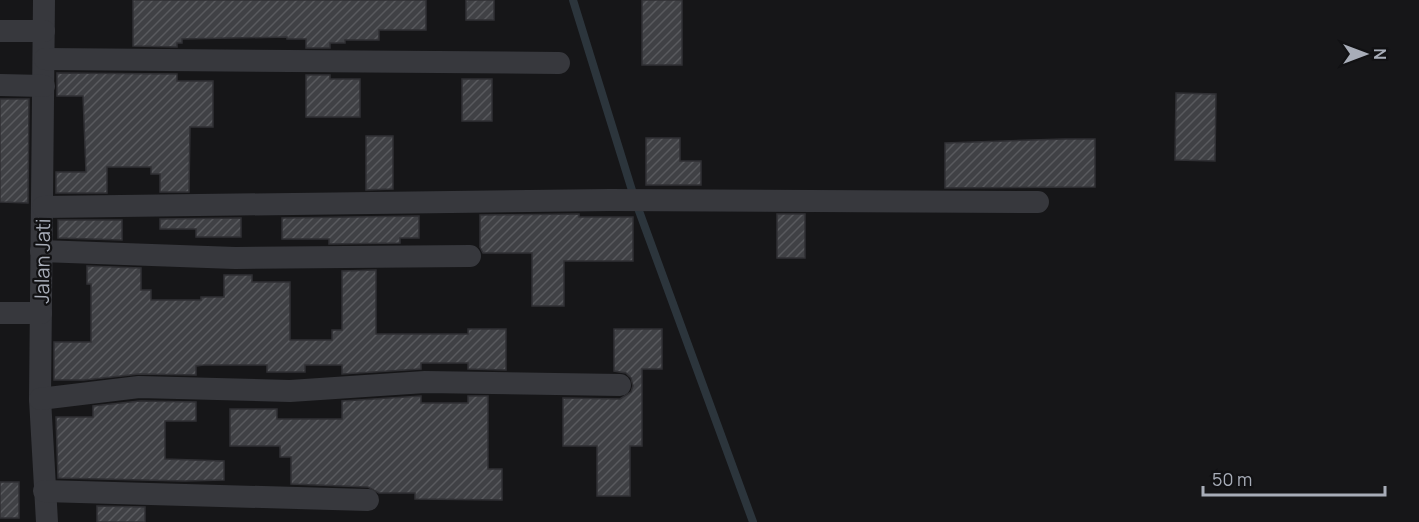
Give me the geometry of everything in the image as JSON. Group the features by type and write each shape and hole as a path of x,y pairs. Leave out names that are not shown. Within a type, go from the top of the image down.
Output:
{"street":[{"name":"Jalan Jati","path":"44,0 40,399 47,522"},
{"path":"0,31 44,31"},
{"path":"45,59 559,63"},
{"path":"0,85 44,86"},
{"path":"43,207 610,200 1038,202"},
{"path":"41,252 246,258 470,256"},
{"path":"0,313 41,313"},
{"path":"40,399 95,390 139,387 291,391 425,382 620,385"},
{"path":"44,491 368,500"}],"building":[{"path":"133,0 426,0 426,30 379,30 379,40 345,40 345,43 330,43 330,48 306,48 306,39 287,39 287,37 182,39 182,43 177,43 177,47 133,46"},
{"path":"466,0 494,0 494,20 466,20"},
{"path":"642,0 682,0 682,65 642,65"},
{"path":"57,73 177,74 177,81 213,81 213,127 190,127 189,192 160,192 160,174 151,174 151,167 107,167 107,193 56,193 56,172 86,172 83,96 57,96"},
{"path":"306,75 330,75 330,79 360,79 360,117 306,117"},
{"path":"462,79 492,79 492,121 462,121"},
{"path":"1176,93 1216,94 1215,161 1175,160"},
{"path":"0,99 29,99 28,203 0,202"},
{"path":"366,136 393,136 393,189 366,190"},
{"path":"646,138 680,138 680,161 701,161 701,185 646,185"},
{"path":"1095,139 1095,187 945,188 945,143"},
{"path":"579,214 579,217 633,217 633,261 564,261 564,306 532,306 532,253 483,253 480,247 480,215"},
{"path":"777,214 805,214 805,258 777,258"},
{"path":"419,216 419,238 400,238 400,243 329,244 329,239 282,239 282,218"},
{"path":"241,218 241,237 196,237 196,229 160,229 160,219"},
{"path":"58,220 122,220 122,240 58,238"},
{"path":"87,266 141,268 141,290 151,290 151,300 201,300 201,297 224,297 224,275 252,275 252,282 290,282 290,340 332,340 332,330 342,330 342,271 376,270 376,334 468,334 468,329 506,329 506,370 468,369 468,363 421,363 421,369 342,374 342,365 305,365 305,372 267,372 267,365 204,365 196,366 196,375 139,374 84,380 54,380 54,342 91,342 91,284 87,284"},
{"path":"614,329 662,329 662,369 642,369 642,446 630,446 630,496 597,496 597,446 563,446 563,398 620,399 631,392 633,386 631,378 626,373 614,371"},
{"path":"421,396 421,403 468,403 468,396 488,396 488,469 502,469 502,500 415,499 415,493 379,493 368,487 291,484 291,457 280,457 280,446 230,446 230,409 277,409 277,419 342,419 342,401"},
{"path":"140,401 196,402 196,421 165,421 165,459 224,461 224,480 58,478 56,417 93,417 93,406"},
{"path":"0,482 19,482 19,518 0,518"},
{"path":"97,506 145,507 145,522 97,522"}],"waterway":[{"path":"573,0 635,200 753,522"}]}
